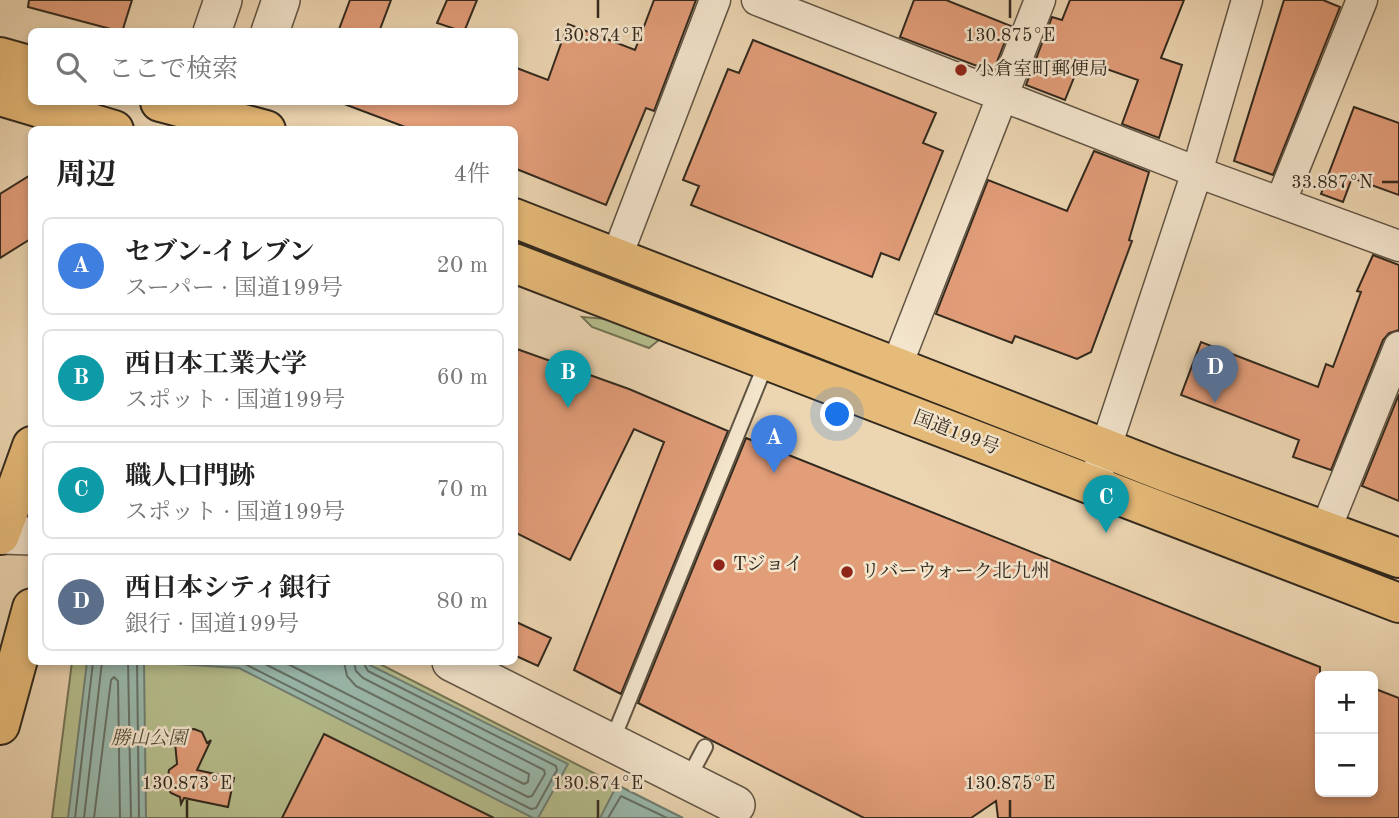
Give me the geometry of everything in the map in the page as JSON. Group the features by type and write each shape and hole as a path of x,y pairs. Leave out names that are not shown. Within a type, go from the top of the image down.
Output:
{"main road":[{"path":"0,57 28,65"},
{"path":"0,96 28,104"},
{"path":"30,105 101,126"},
{"path":"176,110 245,120"},
{"path":"518,219 1399,558"},
{"name":"国道199号","path":"518,265 1399,603"},
{"path":"0,535 28,457"},
{"path":"0,724 28,622"}],"street":[{"path":"213,28 223,0"},
{"path":"271,28 281,0"},
{"path":"617,256 715,0"},
{"path":"757,0 1197,172 1399,246"},
{"path":"897,365 1040,0"},
{"path":"1093,486 1197,172 1247,0"},
{"path":"1281,201 1362,0"},
{"path":"1325,531 1399,347"},
{"path":"0,535 28,536"},
{"path":"458,665 736,805"}],"lane":[{"path":"611,742 768,360"},
{"path":"688,780 705,747"}],"green space":[{"path":"543,246 709,310 705,319 539,256"},
{"path":"582,317 607,319 660,339 649,348 592,327"},
{"name":"勝山公園","path":"72,665 382,665 682,818 52,818"}],"water":[{"path":"87,665 144,665 146,818 68,818"},
{"path":"192,665 370,665 568,764 538,818 533,818 239,668"},
{"path":"617,785 683,818 600,818"}],"building":[{"path":"29,0 132,0 123,28 107,28 28,7"},
{"path":"350,0 391,0 380,28 340,28"},
{"path":"447,0 477,0 466,28 452,28 437,23"},
{"path":"654,0 696,0 654,111 646,108 606,205 518,170 518,126 402,126 347,105 518,105 518,69 548,80 568,24 635,50"},
{"path":"914,0 946,0 1011,26 993,72 900,37"},
{"path":"1070,0 1184,0 1161,58 1182,65 1159,138 1122,124 1138,80 1081,60 1065,100 1026,85 1052,17 1062,20"},
{"path":"1284,0 1323,0 1340,7 1273,175 1234,161"},
{"path":"753,40 936,113 923,143 943,151 899,260 881,253 872,277 691,205 699,186 683,180 728,69 739,73"},
{"path":"1354,107 1399,123 1399,195 1352,178 1343,202 1321,194"},
{"path":"1094,151 1149,172 1129,240 1132,241 1091,352 1077,359 1015,336 1012,343 936,314 988,180 1067,211"},
{"path":"28,176 28,240 0,258 0,194"},
{"path":"1373,255 1399,265 1399,330 1389,333 1383,340 1331,470 1293,457 1299,440 1181,395 1201,342 1318,387 1326,364 1333,367 1361,292 1357,291"},
{"path":"518,349 629,389 728,431 621,694 574,670 664,442 634,429 570,560 518,534"},
{"path":"1399,394 1399,501 1362,486"},
{"name":"リバーウォーク北九州","path":"746,438 1320,667 1320,671 1315,671 1315,797 1378,797 1378,690 1399,698 1399,818 998,818 996,801 971,818 864,818 638,703"},
{"path":"518,623 551,638 538,666 518,657"},
{"path":"186,730 202,732 207,743 211,740 197,770 234,778 228,807 184,798 181,804 180,797 171,793 166,786 169,770 177,764 175,742"},
{"path":"324,734 494,818 282,818"}],"place":[{"name":"小倉室町郵便局","path":"961,70"},
{"name":"西日本シティ銀行","path":"1215,403"},
{"name":"西日本工業大学","path":"568,408"},
{"name":"セブン-イレブン","path":"774,473"},
{"name":"職人口門跡","path":"1106,533"},
{"name":"Tジョイ","path":"719,565"},
{"name":"リバーウォーク北九州","path":"847,572"}]}
